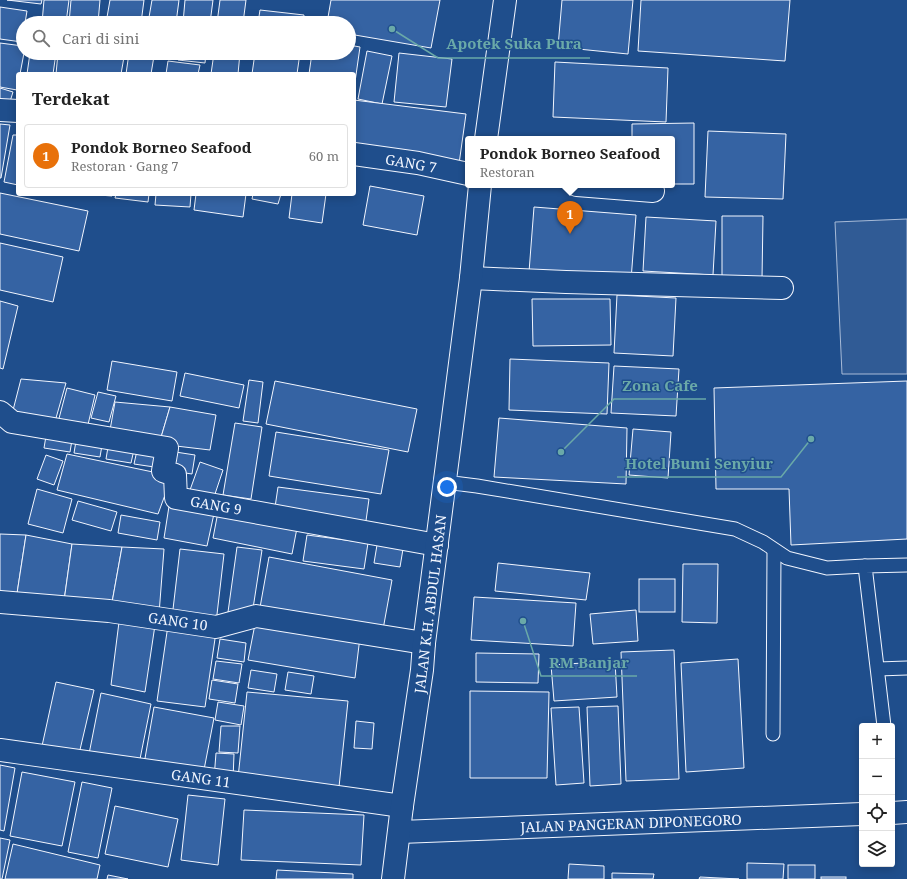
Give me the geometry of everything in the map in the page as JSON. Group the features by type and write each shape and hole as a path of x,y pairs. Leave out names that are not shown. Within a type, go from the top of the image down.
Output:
{"street":[{"path":"486,136 504,0"},
{"path":"0,110 16,112"},
{"name":"GANG 7","path":"356,154 418,163 465,173"},
{"name":"JALAN K.H. ABDUL HASAN","path":"393,879 422,670 424,643 471,278 480,188"},
{"path":"610,188 654,192"},
{"path":"471,278 782,288"},
{"name":"GANG 9","path":"0,412 12,422 167,448 163,471 175,475 176,498 437,546"},
{"name":"GANG 10","path":"0,602 109,611 216,627 256,616 424,643"},
{"name":"GANG 11","path":"0,750 402,806"},
{"name":"JALAN PANGERAN DIPONEGORO","path":"400,832 859,814"}],"lane":[{"path":"445,482 735,529 763,542 787,558 827,568 907,565"},
{"path":"773,734 774,550"},
{"path":"865,566 884,723"},
{"path":"878,668 907,668"}],"shaded area":[{"path":"907,219 907,374 842,374 835,222"}],"building":[{"path":"7,0 42,0 41,4"},
{"path":"44,0 69,0 67,16 43,16"},
{"path":"71,0 100,0 99,16 70,16"},
{"path":"110,0 144,0 142,16 107,16"},
{"path":"152,0 179,0 177,16 149,16"},
{"path":"185,0 213,0 211,16 184,16"},
{"path":"220,0 246,0 244,16 218,16"},
{"path":"331,0 440,0 431,48 356,35 356,16 328,16"},
{"path":"562,0 633,0 628,54 558,47"},
{"path":"641,0 790,0 785,61 638,51"},
{"path":"0,7 27,11 26,16 16,16 16,41 0,39"},
{"path":"260,10 304,15 304,16 259,16"},
{"path":"0,43 16,45 16,60 23,60 20,72 16,72 16,90 0,87"},
{"path":"356,46 360,47 356,75 356,72 309,72 311,60 356,60"},
{"path":"367,51 392,56 382,104 358,99"},
{"path":"399,53 452,59 446,107 394,102"},
{"path":"29,60 55,60 53,72 27,72"},
{"path":"57,60 123,60 121,72 56,72"},
{"path":"128,60 153,60 151,72 126,72"},
{"path":"178,60 205,60 205,63"},
{"path":"213,60 239,60 238,72 211,72"},
{"path":"254,60 299,60 297,72 252,72"},
{"path":"168,61 200,65 198,72 166,72"},
{"path":"555,62 668,68 666,122 553,117"},
{"path":"0,88 13,92 8,108 0,106"},
{"path":"356,100 466,114 459,164 356,151"},
{"path":"694,123 694,184 675,184 675,136 632,136 632,124"},
{"path":"0,124 10,125 1,178 0,178"},
{"path":"708,131 786,134 783,199 705,197"},
{"path":"13,135 16,135 16,185 4,182"},
{"path":"370,186 424,196 417,235 363,225"},
{"path":"0,193 88,211 79,251 0,234"},
{"path":"116,196 149,196 148,202 115,198"},
{"path":"156,196 191,196 190,207 155,205"},
{"path":"196,196 246,196 243,217 194,210"},
{"path":"253,196 280,196 278,204 252,199"},
{"path":"292,196 326,196 322,223 289,218"},
{"path":"534,207 636,215 631,280 529,272"},
{"path":"722,216 763,216 762,279 722,279"},
{"path":"646,217 716,221 713,275 643,271"},
{"path":"0,243 63,257 53,302 0,290"},
{"path":"617,295 676,298 673,356 614,353"},
{"path":"532,299 610,299 611,345 533,346"},
{"path":"0,301 18,306 3,369 0,368"},
{"path":"510,359 609,363 607,414 509,410"},
{"path":"112,361 177,372 172,401 107,390"},
{"path":"614,366 679,369 676,416 611,413"},
{"path":"185,373 244,385 239,408 180,396"},
{"path":"21,379 66,383 54,425 11,418"},
{"path":"249,380 263,382 258,423 243,421"},
{"path":"275,381 417,409 408,452 266,424"},
{"path":"907,381 907,539 791,545 789,489 716,489 714,388"},
{"path":"67,388 95,395 86,433 57,426"},
{"path":"98,392 116,396 109,422 91,418"},
{"path":"115,402 170,407 159,444 110,430"},
{"path":"170,407 216,415 210,450 159,444"},
{"path":"499,418 627,428 626,484 494,477"},
{"path":"235,423 262,427 251,499 223,495"},
{"path":"633,429 671,432 668,478 629,475"},
{"path":"47,430 73,434 70,452 44,448"},
{"path":"276,432 389,450 381,494 269,476"},
{"path":"77,435 103,439 100,457 74,453"},
{"path":"109,441 135,445 131,463 106,459"},
{"path":"138,446 164,450 161,468 134,464"},
{"path":"169,451 195,455 192,474 166,470"},
{"path":"67,454 172,476 158,514 57,490"},
{"path":"46,455 63,461 54,485 37,479"},
{"path":"200,462 223,470 214,497 190,490"},
{"path":"278,487 369,499 365,528 274,514"},
{"path":"37,489 72,499 63,533 28,524"},
{"path":"170,500 215,509 207,546 164,538"},
{"path":"78,501 117,512 111,531 72,520"},
{"path":"218,512 297,528 292,554 213,538"},
{"path":"121,515 160,522 157,540 118,533"},
{"path":"0,534 26,535 16,600 0,598"},
{"path":"26,535 72,544 64,601 16,600"},
{"path":"307,535 368,543 364,569 303,561"},
{"path":"72,544 122,547 111,608 64,601"},
{"path":"377,545 403,549 400,567 374,563"},
{"path":"122,547 164,549 159,614 111,608"},
{"path":"237,547 262,550 252,615 228,612"},
{"path":"180,549 224,554 216,623 172,618"},
{"path":"269,557 392,580 382,635 259,613"},
{"path":"498,563 590,573 586,600 495,591"},
{"path":"683,564 718,564 717,623 682,622"},
{"path":"639,579 675,579 675,612 639,612"},
{"path":"474,597 576,603 573,646 471,640"},
{"path":"636,610 638,641 593,644 590,614"},
{"path":"256,619 360,637 355,678 248,660"},
{"path":"119,622 155,625 145,692 111,685"},
{"path":"168,625 216,632 205,707 157,701"},
{"path":"220,639 246,643 244,662 217,658"},
{"path":"674,650 679,779 626,781 621,652"},
{"path":"476,653 539,654 538,683 476,682"},
{"path":"738,659 744,768 686,772 681,663"},
{"path":"216,661 242,664 239,683 213,679"},
{"path":"615,661 617,697 554,701 551,665"},
{"path":"251,670 277,674 274,692 248,688"},
{"path":"288,672 314,676 311,694 285,690"},
{"path":"212,680 238,684 235,703 209,699"},
{"path":"56,682 94,690 79,754 42,746"},
{"path":"470,691 549,692 547,778 470,778"},
{"path":"247,692 348,701 339,787 238,778"},
{"path":"101,693 151,704 139,764 89,754"},
{"path":"218,702 244,706 241,725 215,720"},
{"path":"618,706 621,784 590,786 587,707"},
{"path":"154,707 214,718 203,775 144,764"},
{"path":"579,707 584,783 556,785 551,708"},
{"path":"356,721 374,723 372,749 354,748"},
{"path":"221,726 240,726 238,753 219,752"},
{"path":"216,753 234,754 233,780 214,779"},
{"path":"0,765 15,768 4,831 0,830"},
{"path":"22,772 75,782 62,846 10,836"},
{"path":"82,782 112,788 98,858 68,852"},
{"path":"188,795 225,799 218,865 181,860"},
{"path":"115,806 178,819 168,867 105,854"},
{"path":"244,810 364,815 361,865 241,860"},
{"path":"0,838 10,840 2,879 0,879"},
{"path":"13,844 100,865 97,879 5,879"},
{"path":"747,863 784,864 783,879 747,879"},
{"path":"569,864 604,866 604,879 568,879"},
{"path":"788,865 815,865 815,879 788,879"},
{"path":"277,870 353,874 353,879 276,879"},
{"path":"612,873 654,874 653,879 612,879"},
{"path":"108,875 128,879 107,879"},
{"path":"700,877 739,879 699,879"},
{"path":"821,877 846,877 846,879 821,879"}],"place":[{"name":"Apotek Suka Pura","path":"392,29"},
{"name":"Pondok Borneo Seafood","path":"570,234"},
{"name":"Hotel Bumi Senyiur","path":"811,439"},
{"name":"Zona Cafe","path":"561,452"},
{"name":"RM Banjar","path":"523,621"}]}
